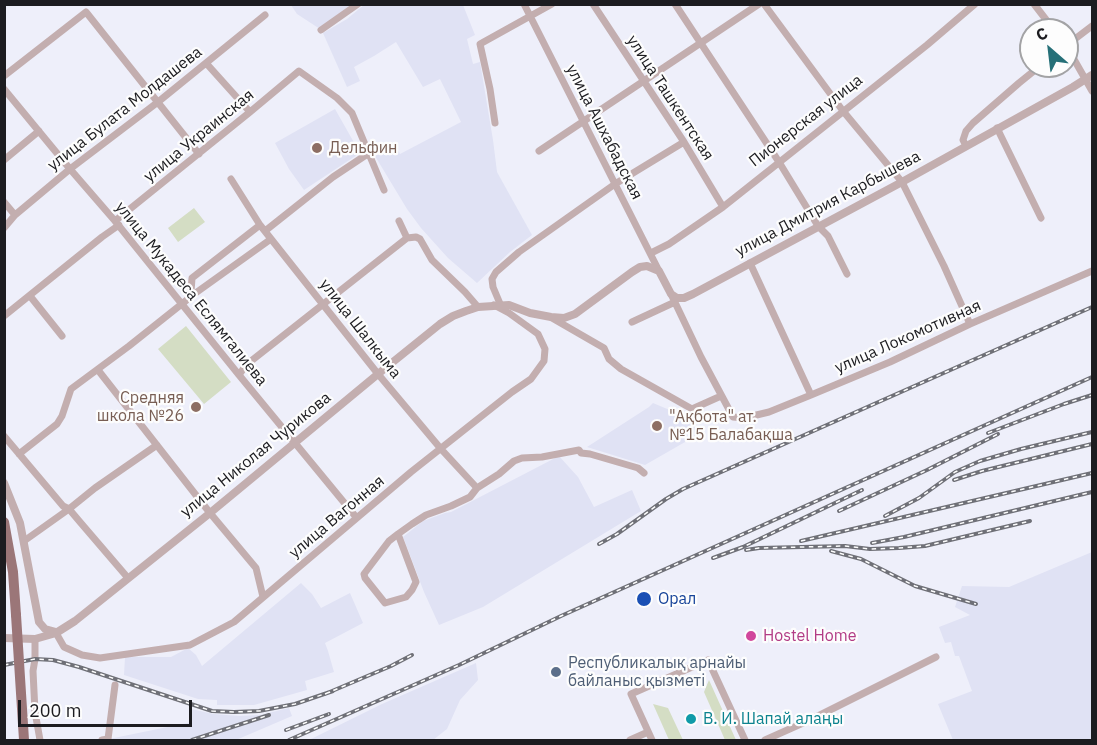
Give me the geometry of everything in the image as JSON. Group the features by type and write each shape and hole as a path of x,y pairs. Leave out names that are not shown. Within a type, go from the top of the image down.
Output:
{"main road":[{"path":"4,522 13,572 12,616 17,741"},
{"path":"4,563 12,616 24,741"}],"street":[{"path":"321,30 358,4"},
{"name":"улица Ашхабадская","path":"524,4 659,271"},
{"path":"495,123 480,44 552,4"},
{"name":"улица Ташкентская","path":"593,4 684,142 723,207"},
{"path":"675,4 779,162 818,226 828,236 847,274"},
{"path":"539,152 759,4"},
{"path":"764,4 843,111 902,182 944,266 969,324"},
{"name":"Пионерская улица","path":"651,253 669,244 723,207 927,45 975,4"},
{"path":"1034,4 1045,18"},
{"path":"4,76 86,12 199,154"},
{"name":"улица Булата Молдашева","path":"4,228 15,215 70,169 158,102 264,15"},
{"path":"1079,36 1092,26"},
{"path":"206,63 250,112"},
{"path":"1079,63 1089,77 1092,92"},
{"name":"улица Украинская","path":"4,316 102,237 299,71 337,98 351,113 369,153"},
{"name":"улица Дмитрия Карбышева","path":"632,322 673,298 684,298 902,182 1089,77"},
{"path":"966,146 963,140 966,131 973,123 1026,78"},
{"name":"улица Мукадеса Еслямгалиева","path":"4,89 117,223 356,517"},
{"path":"997,128 1041,218"},
{"path":"4,160 39,131"},
{"path":"551,317 604,348 609,359 621,369 692,409 721,396 659,271 647,266 640,267 575,314 564,318 530,313 509,305 498,305 493,287 492,279 495,272 519,252 615,184 684,142"},
{"path":"188,299 192,278 369,153 384,190"},
{"name":"улица Шалкыма","path":"231,179 263,228 378,374 477,488"},
{"path":"4,202 15,215"},
{"path":"399,221 407,238"},
{"path":"239,375 246,365 407,238 420,239 432,260 478,307"},
{"path":"19,454 57,424 62,416 70,389 98,370 188,299 272,239"},
{"path":"750,263 811,395"},
{"name":"улица Локомотивная","path":"721,396 733,417 744,418 769,412 890,362 969,324 1092,271"},
{"path":"30,296 62,336"},
{"name":"улица Николая Чурикова","path":"4,638 35,639 56,633 75,621 440,324 466,310 498,305"},
{"name":"улица Вагонная","path":"56,633 64,647 82,655 100,658 190,645 234,622 356,517 531,379 544,361 545,349 538,334 498,305"},
{"path":"98,370 256,568 263,597"},
{"path":"4,436 128,578"},
{"path":"24,541 157,445"},
{"path":"398,534 416,582 406,597 385,603 364,574 388,541 426,514 470,497 477,488 514,461 579,450 581,453 638,468 644,473"},
{"path":"4,483 20,523 39,622 39,630 35,639 33,670 35,712 40,741"},
{"path":"39,622 45,629 56,633"},
{"path":"765,741 936,657"},
{"path":"652,741 631,694 708,660 745,741"},
{"path":"102,741 108,739 115,685"},
{"path":"630,741 648,732"}],"shaded area":[{"path":"365,4 463,5 475,35 467,39 473,64 480,62 497,172 532,235 477,283 448,258 421,228 375,156 395,145 400,154 461,122 440,79 423,87 396,42 354,67 360,81 347,87 323,33 347,19"},
{"path":"291,5 354,5 320,29 297,14"},
{"name":"Дельфин","path":"335,109 360,153 304,190 275,143"},
{"name":"\"Ақбота\" ат. №15 Балабақша","path":"653,403 691,419 699,434 645,465 587,447 649,407"},
{"path":"559,456 578,477 594,507 632,490 641,511 483,607 439,625 403,537 423,521 451,512"},
{"path":"1092,552 1092,740 953,740 938,704 972,691 959,656 955,656 951,642 945,643 939,627 970,615 955,607 962,586 1009,587"},
{"path":"301,583 321,608 350,593 363,623 325,643 334,672 305,681 307,690 254,705 217,705 217,700 198,699 124,675 125,657 171,657 188,648 196,655 202,666"},
{"path":"476,663 478,680 460,700 447,729 433,740 309,740 382,704"},
{"path":"289,708 292,716 236,740 104,740 192,722 191,709 239,716 260,715"}],"green space":[{"path":"194,208 205,222 178,242 168,228"},
{"path":"186,326 231,382 204,404 158,349"},
{"path":"709,680 736,740 725,740 704,692"},
{"path":"653,704 668,708 683,740 669,740"}],"railway":[{"path":"599,544 683,489 1092,307"},
{"path":"289,740 1092,377"},
{"path":"988,433 1092,395"},
{"path":"885,516 919,498 955,472 980,461 1092,432"},
{"path":"839,511 998,434"},
{"path":"954,480 1092,444"},
{"path":"801,541 1092,473"},
{"path":"713,558 743,547 862,490"},
{"path":"872,543 1092,492"},
{"path":"746,550 925,546 1030,521"},
{"path":"831,551 861,559 915,586 976,604"},
{"path":"325,694 412,655"},
{"path":"4,665 35,659 53,660 212,711 259,711 295,704 333,691"},
{"path":"286,730 329,714"},
{"path":"192,740 269,715"}],"place":[{"name":"Дельфин","path":"317,148"},
{"name":"Средняя школа №26","path":"196,407"},
{"name":"\"Ақбота\" ат. №15 Балабақша","path":"657,426"},
{"name":"Орал","path":"644,599"},
{"name":"Hostel Home","path":"751,636"},
{"name":"Республикалық арнайы байланыс қызметі","path":"556,672"},
{"name":"В. И. Шапай алаңы","path":"691,719"}]}
